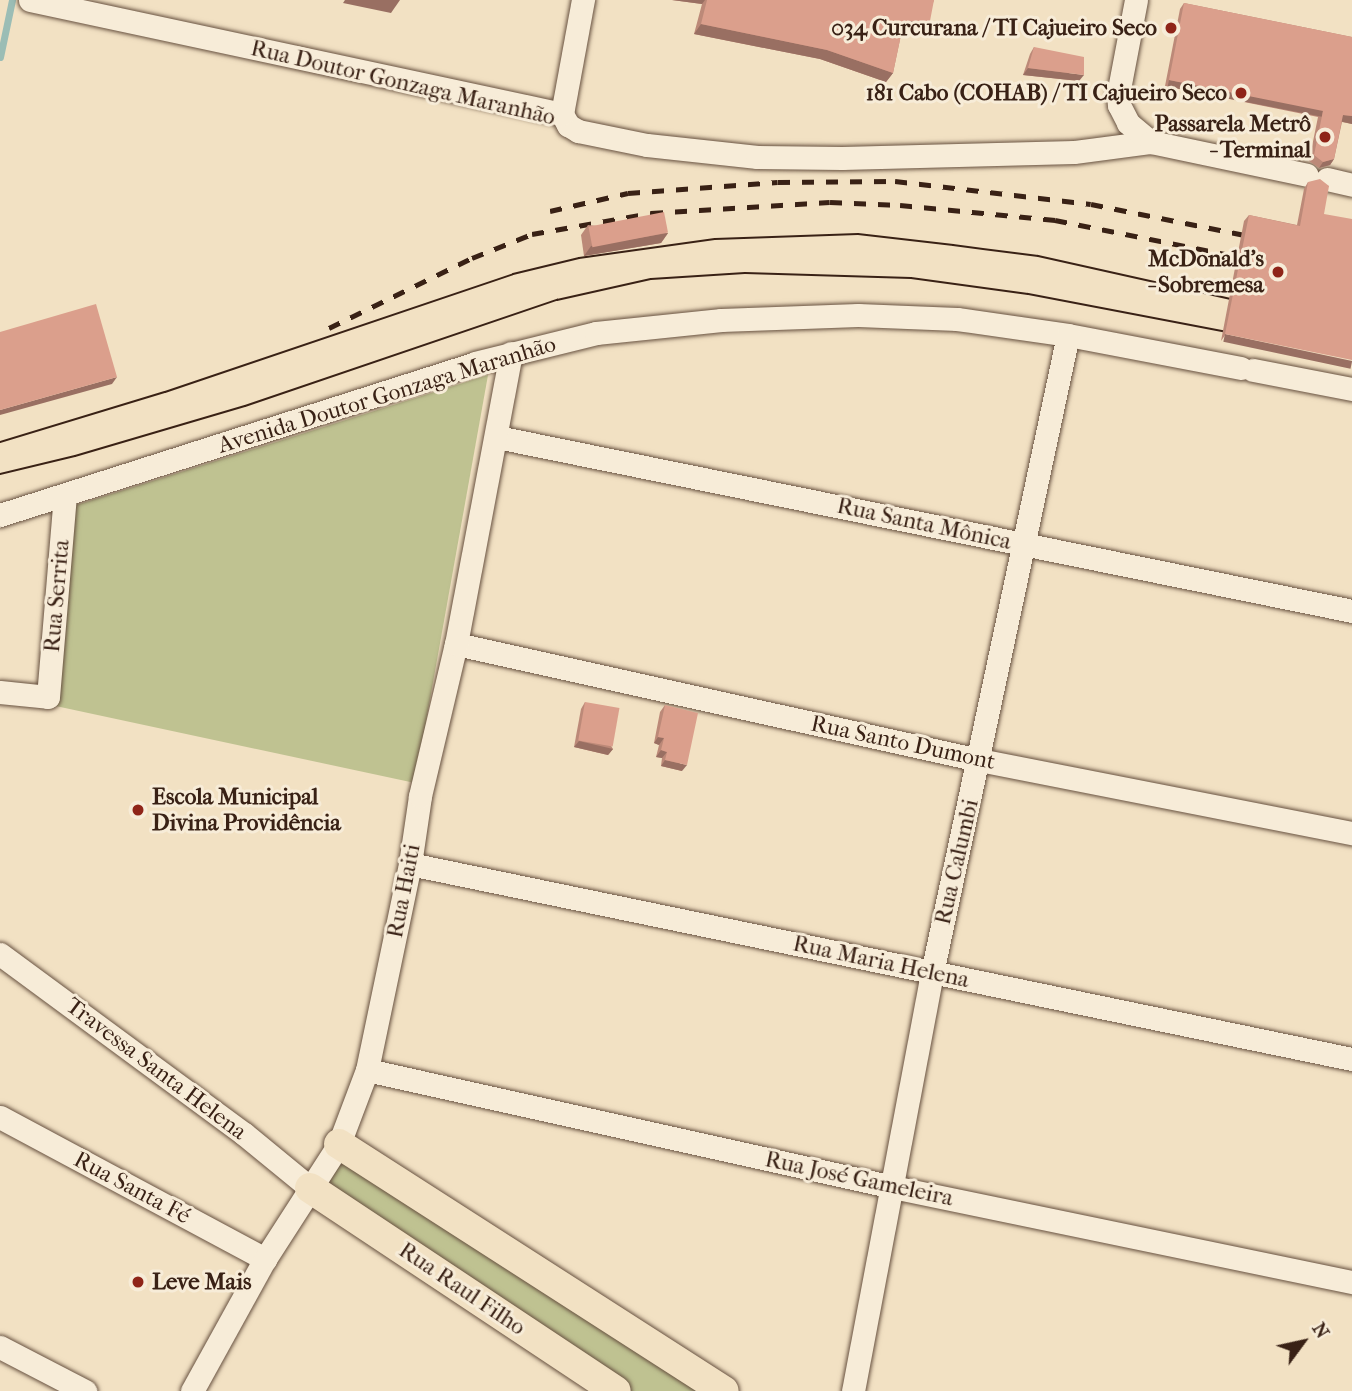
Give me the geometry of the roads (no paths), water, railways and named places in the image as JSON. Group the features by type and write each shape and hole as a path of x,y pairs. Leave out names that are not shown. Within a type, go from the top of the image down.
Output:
{"main road":[{"path":"339,1144 724,1391"},
{"name":"Rua Raul Filho","path":"310,1188 616,1391"}],"street":[{"path":"562,114 583,0"},
{"path":"1136,0 1118,94 1119,105 1128,123 1151,142 1352,185"},
{"name":"Rua Doutor Gonzaga Maranhão","path":"30,1 562,114 568,125 591,136 758,157 842,158 1062,152 1151,142"},
{"name":"Avenida Doutor Gonzaga Maranhão","path":"0,515 511,353 596,333 721,320 858,315 957,319 1068,335 1352,389"},
{"name":"Rua Calumbi","path":"853,1391 932,973 1068,335"},
{"name":"Rua Haiti","path":"192,1391 265,1259 339,1144 368,1070 410,864 420,796 456,643 511,353"},
{"name":"Rua Santa Mônica","path":"497,437 1352,611"},
{"name":"Rua Serrita","path":"0,692 48,698 65,495"},
{"name":"Rua Santo Dumont","path":"456,643 979,761 1352,833"},
{"name":"Rua Maria Helena","path":"410,864 1352,1059"},
{"name":"Travessa Santa Helena","path":"0,954 243,1132 310,1188"},
{"name":"Rua José Gameleira","path":"368,1070 893,1187 1352,1282"},
{"name":"Rua Santa Fé","path":"0,1117 265,1259"},
{"path":"0,1347 85,1391"}],"waterway":[{"path":"0,57 12,0"}],"tram line":[{"path":"0,442 165,392 513,274 579,258 715,239 858,234 953,245 1038,256 1249,303"},
{"path":"0,474 75,456 245,406 557,300 651,279 745,273 911,278 1028,294 1243,335"}],"railway":[{"path":"550,211 628,193 778,182 895,181 1091,204 1260,238"},
{"path":"329,328 472,258 532,234 651,213 830,202 900,205 1055,220 1256,260"}],"place":[{"name":"034 Curcurana / TI Cajueiro Seco","path":"1171,28"},
{"name":"181 Cabo (COHAB) / TI Cajueiro Seco","path":"1241,93"},
{"name":"Passarela Metrô - Terminal","path":"1325,137"},
{"name":"McDonald's - Sobremesa","path":"1278,272"},
{"name":"Escola Municipal Divina Providência","path":"138,810"},
{"name":"Leve Mais","path":"138,1282"}]}
